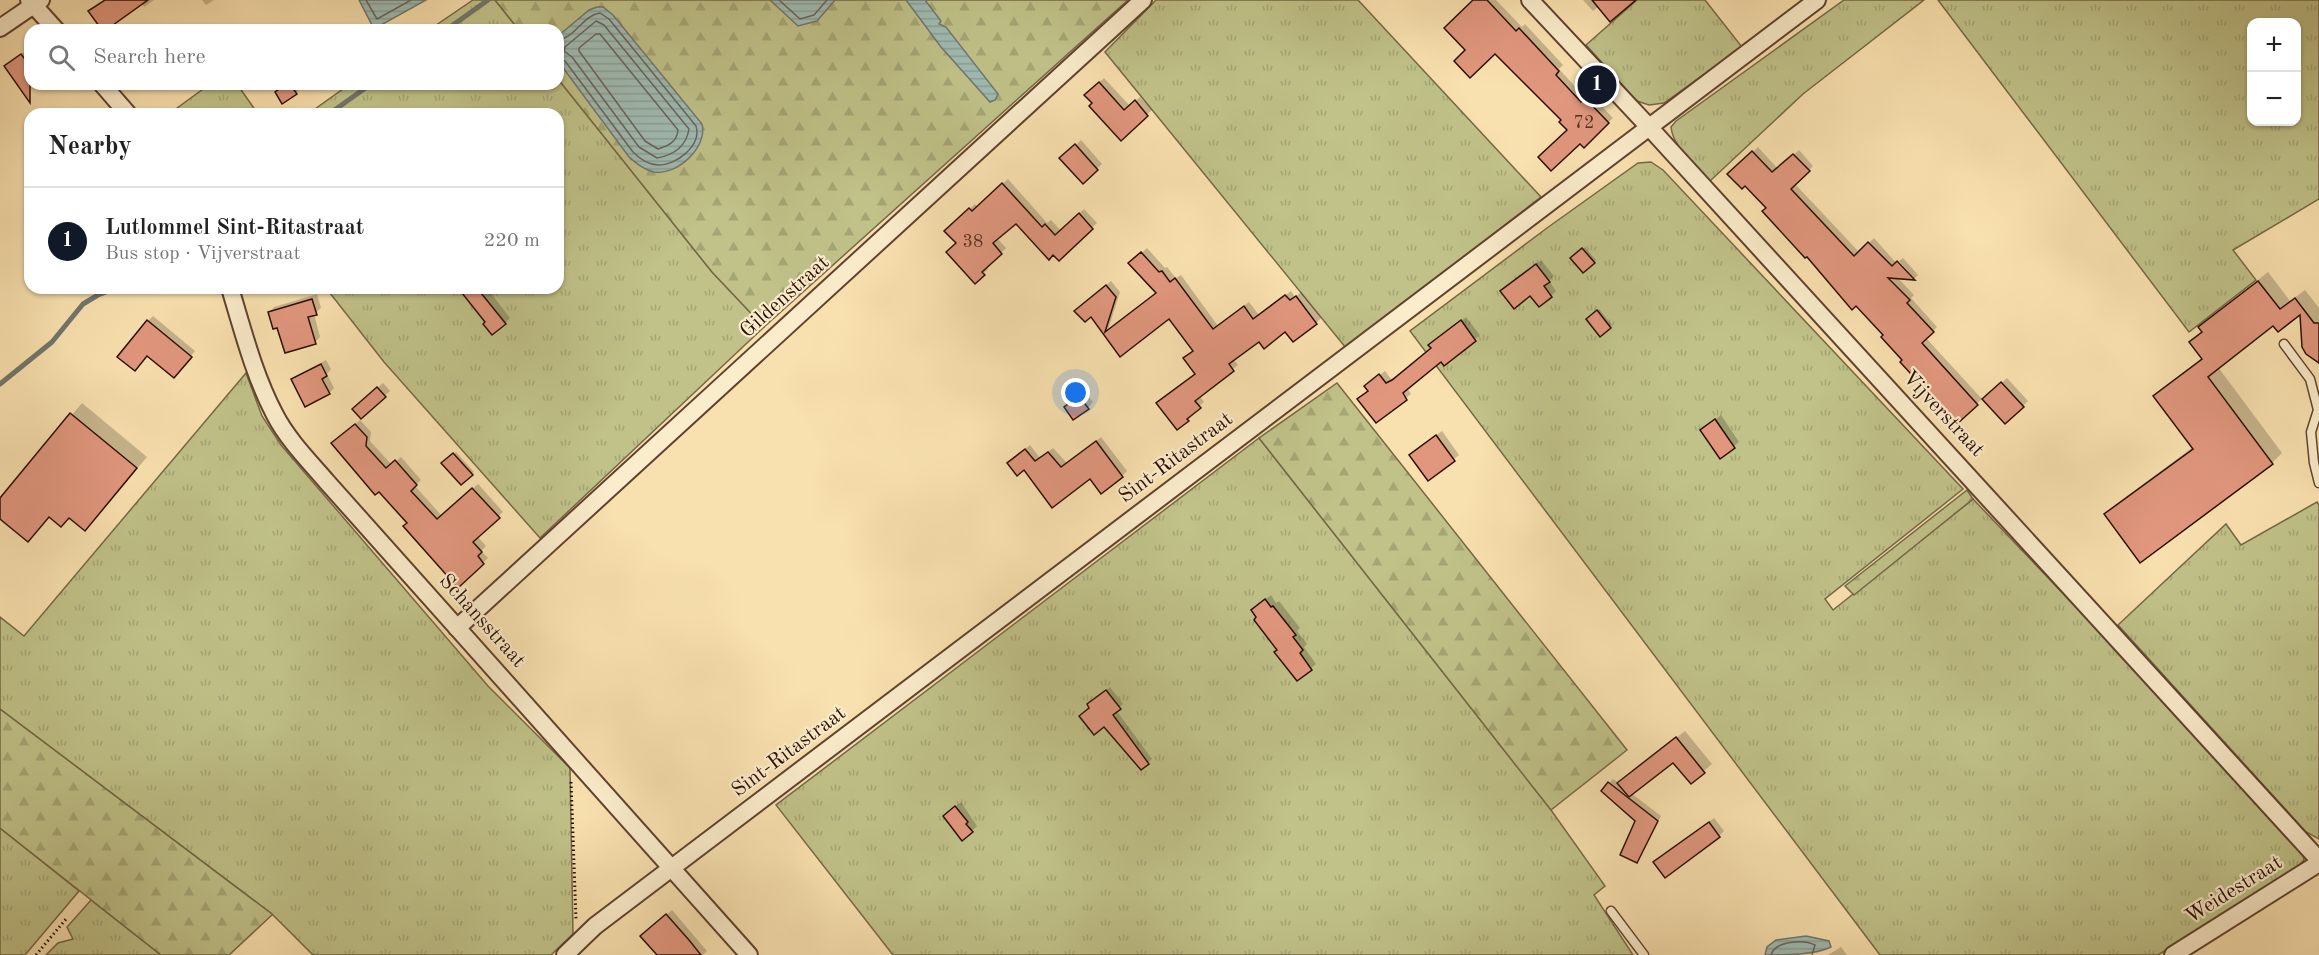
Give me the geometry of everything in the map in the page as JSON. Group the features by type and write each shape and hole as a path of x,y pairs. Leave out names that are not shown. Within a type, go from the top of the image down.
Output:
{"street":[{"name":"Gildenstraat","path":"457,628 1143,0"},
{"name":"Vijverstraat","path":"1530,0 1649,127 2319,862"},
{"name":"Sint-Ritastraat","path":"573,951 595,926 1817,0"},
{"path":"0,28 35,2 52,24"},
{"path":"107,90 123,108"},
{"name":"Schansstraat","path":"232,294 256,374 276,417 292,440 749,955"},
{"name":"Weidestraat","path":"2173,955 2319,862"}],"lane":[{"path":"2284,344 2310,379 2313,390 2318,410 2311,432 2314,463 2319,483"},
{"path":"1611,911 1644,955"}],"path":[{"path":"570,753 573,951"},
{"path":"36,955 66,919"}],"green space":[{"path":"473,0 495,0 514,24 438,24"},
{"path":"495,0 1128,0 764,327 712,272 564,87 564,24 514,24"},
{"path":"1156,0 1358,0 1541,197 1346,348 1105,52"},
{"path":"1637,0 1705,0 1742,47 1664,103 1649,105 1637,101 1586,45"},
{"path":"1844,0 1924,0 1803,94 1710,181 1681,149 1671,127 1676,121"},
{"path":"1938,0 2319,0 2319,199 2233,250 2256,280 2189,332"},
{"path":"564,87 712,272 764,327 540,538 384,362 331,294 564,294 564,108 316,108 342,90 564,90"},
{"path":"202,90 241,90 254,108 177,108"},
{"path":"1651,162 1663,170 1963,489 1825,599 1833,610 1973,499 2302,850 2304,860 2294,871 2158,955 1880,955 1410,331 1638,163"},
{"path":"246,373 262,416 281,445 488,686 570,768 573,934 551,955 313,955 272,914 0,709 0,617 24,636"},
{"path":"1337,383 1627,750 1551,810 1259,438"},
{"path":"1259,438 1551,810 1605,886 1594,895 1633,955 893,955 776,805"},
{"path":"1967,490 1973,499 1854,595 1845,586"},
{"path":"2317,502 2319,505 2319,839 2306,832 2118,625 2226,524 2241,545"},
{"path":"0,709 272,915 229,955 161,955 0,828"},
{"path":"0,828 79,891 25,955 0,955"},
{"path":"91,900 161,955 46,955 58,943 73,939 67,927"}],"water":[{"path":"359,0 426,0 383,24 371,24"},
{"path":"770,0 835,0 817,21 798,26"},
{"path":"906,0 925,0 941,21 939,24 946,27 998,94 995,100 990,102 941,47"},
{"path":"603,7 613,15 702,124 703,133 696,150 681,165 663,172 654,172 640,166 629,157 564,69 564,31 589,10"},
{"path":"1806,936 1829,941 1831,947 1808,953 1765,955 1767,947 1776,940"}],"building":[{"path":"105,0 148,0 114,24 98,24 88,11"},
{"path":"1473,0 1487,0 1516,31 1519,28 1559,71 1556,75 1581,102 1585,98 1609,123 1584,148 1580,144 1551,171 1538,157 1567,130 1559,122 1561,120 1495,54 1470,78 1454,61 1465,50 1444,28"},
{"path":"1592,0 1636,0 1610,22"},
{"path":"21,54 24,58 24,90 30,90 30,103 4,66"},
{"path":"1099,82 1124,110 1135,100 1148,116 1121,141 1089,106 1092,103 1084,95"},
{"path":"294,90 297,94 282,104 275,92"},
{"path":"1075,144 1098,170 1083,184 1059,158"},
{"path":"1752,151 1772,172 1793,154 1810,171 1791,189 1854,256 1868,242 1892,266 1897,261 1915,280 1888,278 1910,300 1907,303 1934,332 1922,343 1978,405 1957,424 1900,362 1902,360 1881,337 1883,335 1856,306 1852,310 1807,257 1805,258 1762,211 1766,208 1745,186 1742,189 1727,174"},
{"path":"1002,183 1042,227 1045,224 1055,235 1079,213 1093,229 1059,261 1053,255 1049,260 1016,224 993,243 1002,254 982,272 985,275 975,284 946,252 956,243 944,231 969,208 972,211"},
{"path":"1582,248 1595,263 1583,273 1570,258"},
{"path":"1141,252 1159,272 1162,271 1170,282 1175,278 1213,329 1244,306 1253,319 1285,295 1290,300 1296,296 1317,324 1293,342 1285,332 1264,349 1259,342 1229,364 1234,371 1195,401 1201,408 1177,430 1156,403 1195,374 1183,358 1193,351 1169,319 1120,357 1091,317 1085,322 1074,311 1106,285 1116,297 1105,332 1156,293 1128,263"},
{"path":"1536,264 1550,282 1544,286 1552,297 1539,307 1530,296 1514,309 1500,291"},
{"path":"2258,281 2280,309 2295,298 2314,323 2319,323 2319,363 2306,354 2302,347 2300,315 2278,332 2273,326 2208,377 2273,464 2140,563 2104,514 2193,449 2153,396 2202,359 2189,342 2202,332 2198,327"},
{"path":"463,294 482,294 506,324 492,335 483,324 485,322"},
{"path":"312,299 317,315 308,317 316,344 285,353 277,328 273,329 268,312"},
{"path":"1597,310 1611,328 1600,337 1586,319"},
{"path":"147,320 192,357 174,378 147,356 135,371 117,357"},
{"path":"1461,320 1476,341 1444,366 1441,362 1403,393 1407,400 1376,423 1357,399 1368,391 1364,386 1379,374 1386,383 1392,380 1431,348 1428,345"},
{"path":"321,364 327,376 322,379 330,394 305,407 291,379"},
{"path":"2001,382 2024,407 2005,424 1982,399"},
{"path":"377,387 386,397 361,419 352,409"},
{"path":"1079,396 1089,409 1073,420 1064,407"},
{"path":"70,413 137,468 85,531 69,518 61,527 49,517 28,542 0,519 0,498"},
{"path":"1715,419 1735,448 1720,459 1700,430"},
{"path":"355,424 367,437 366,446 386,468 395,460 417,485 411,491 437,519 472,488 500,518 473,542 482,552 478,556 484,564 458,588 403,526 407,523 379,492 375,495 331,443"},
{"path":"1436,435 1455,461 1428,481 1409,455"},
{"path":"1096,441 1123,477 1101,494 1090,479 1052,508 1024,470 1017,476 1007,463 1025,449 1035,461 1048,452 1061,467"},
{"path":"453,453 473,475 461,485 441,463"},
{"path":"1265,599 1296,635 1293,637 1303,650 1300,653 1312,670 1297,681 1274,652 1277,650 1254,620 1256,617 1251,610"},
{"path":"1106,690 1121,709 1113,715 1149,764 1141,770 1104,727 1094,735 1079,716 1089,708 1087,704"},
{"path":"1676,737 1705,773 1691,784 1673,763 1629,797 1617,783"},
{"path":"1608,782 1658,821 1637,863 1620,855 1635,821 1601,791"},
{"path":"955,806 973,832 962,841 943,816"},
{"path":"1709,822 1720,837 1665,878 1653,862"},
{"path":"666,914 701,955 657,955 640,936"}],"waterway":[{"path":"454,24 488,0"},
{"path":"337,108 363,90"},
{"path":"0,384 52,342 83,304 101,294"}],"place":[{"name":"Lutlommel Sint-Ritastraat","path":"1597,85"}]}
